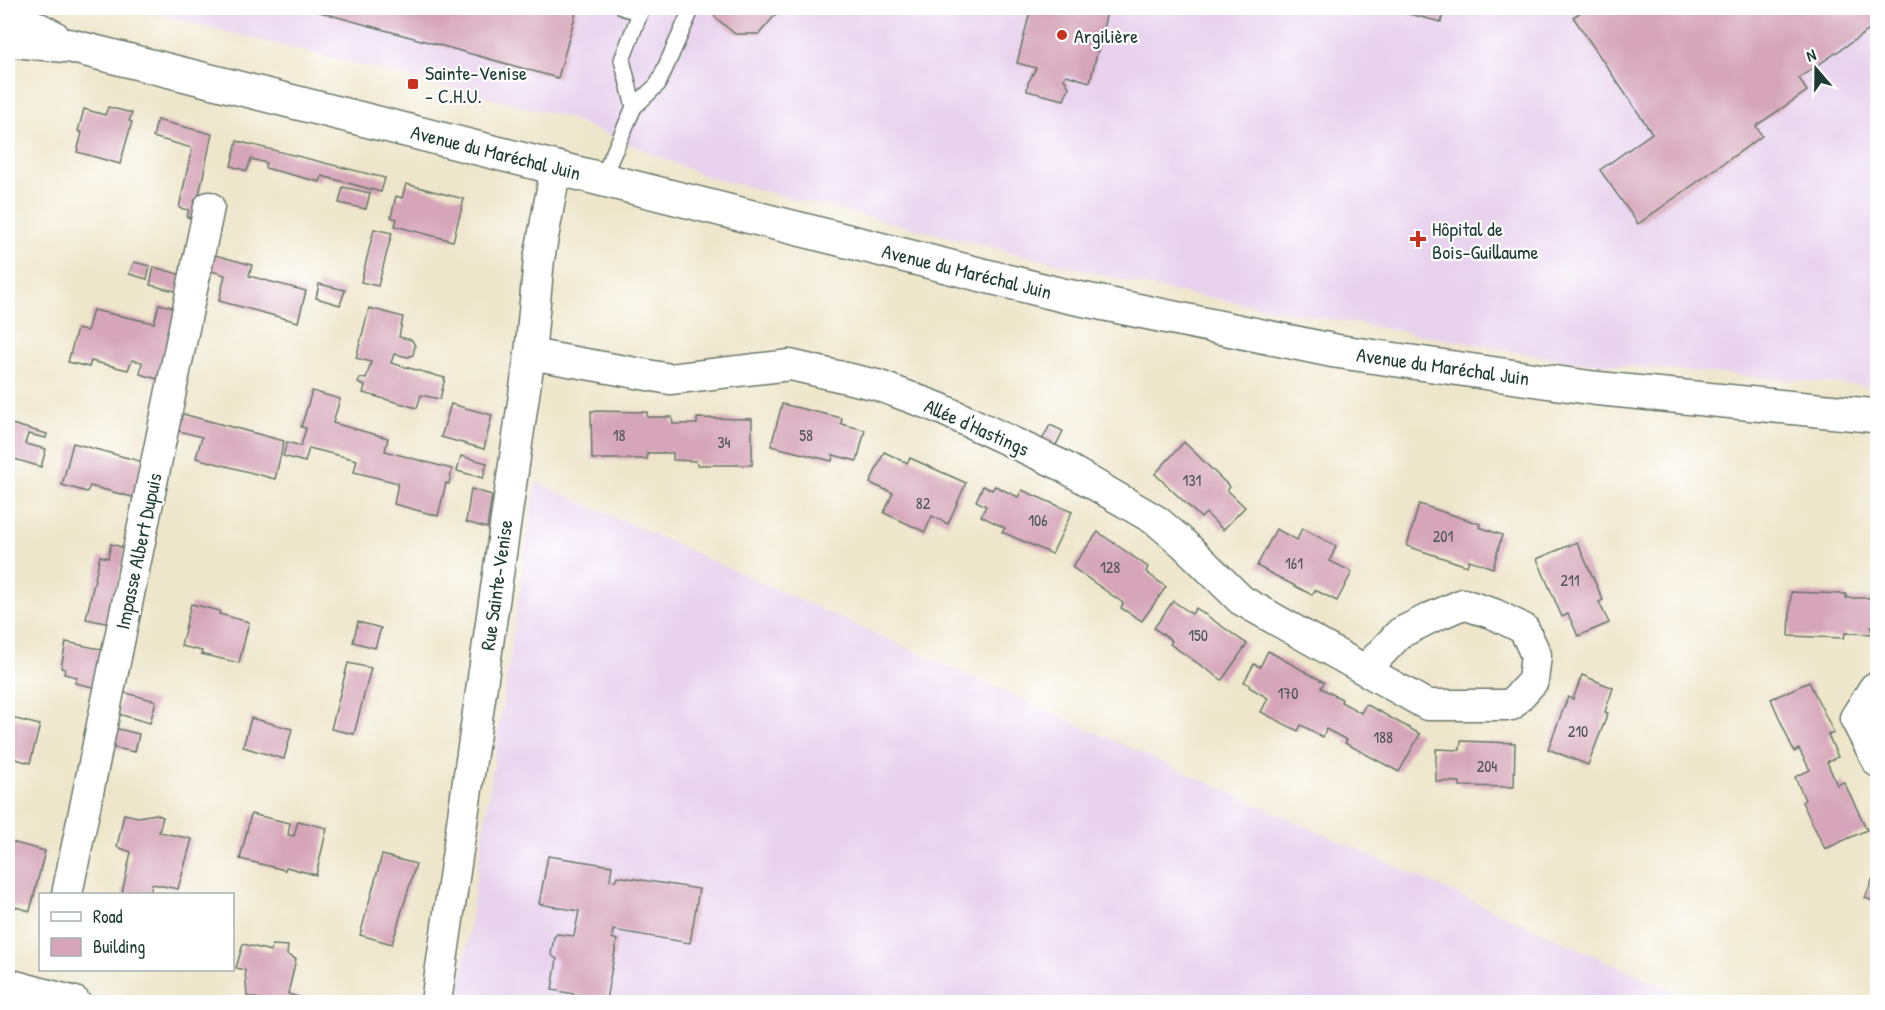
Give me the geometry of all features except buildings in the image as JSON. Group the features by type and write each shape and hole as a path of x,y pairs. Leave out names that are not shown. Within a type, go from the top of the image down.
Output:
{"street":[{"name":"Avenue du Maréchal Juin","path":"8,14 71,46"},
{"name":"Avenue du Maréchal Juin","path":"8,40 71,46 1062,295 1335,351 1593,388 1878,416"},
{"name":"Rue Sainte-Venise","path":"436,1002 530,354 539,259 556,167"},
{"name":"Impasse Albert Dupuis","path":"67,893 209,207"},
{"name":"Allée d'Hastings","path":"530,354 670,379 790,365 877,385 939,408 1061,465 1157,521 1184,544 1240,600 1427,705 1511,705 1533,681 1536,656 1524,630 1494,614 1463,604 1400,633 1365,670"},
{"path":"1878,688 1874,688 1855,718 1878,762"},
{"path":"8,984 49,982 75,1002"}],"lane":[{"path":"624,8 641,10 621,60 634,107"},
{"path":"602,179 634,107 658,84 692,8"}],"shaded area":[{"name":"Hôpital de Bois-Guillaume","path":"134,8 1877,8 1877,387 1571,361 1165,290 707,177 566,117"},
{"path":"536,482 1698,1002 458,1002"}],"place":[{"name":"Argilière","path":"1062,35"},
{"name":"Sainte-Venise - C.H.U.","path":"413,84"},
{"name":"Hôpital de Bois-Guillaume","path":"1418,239"}]}
